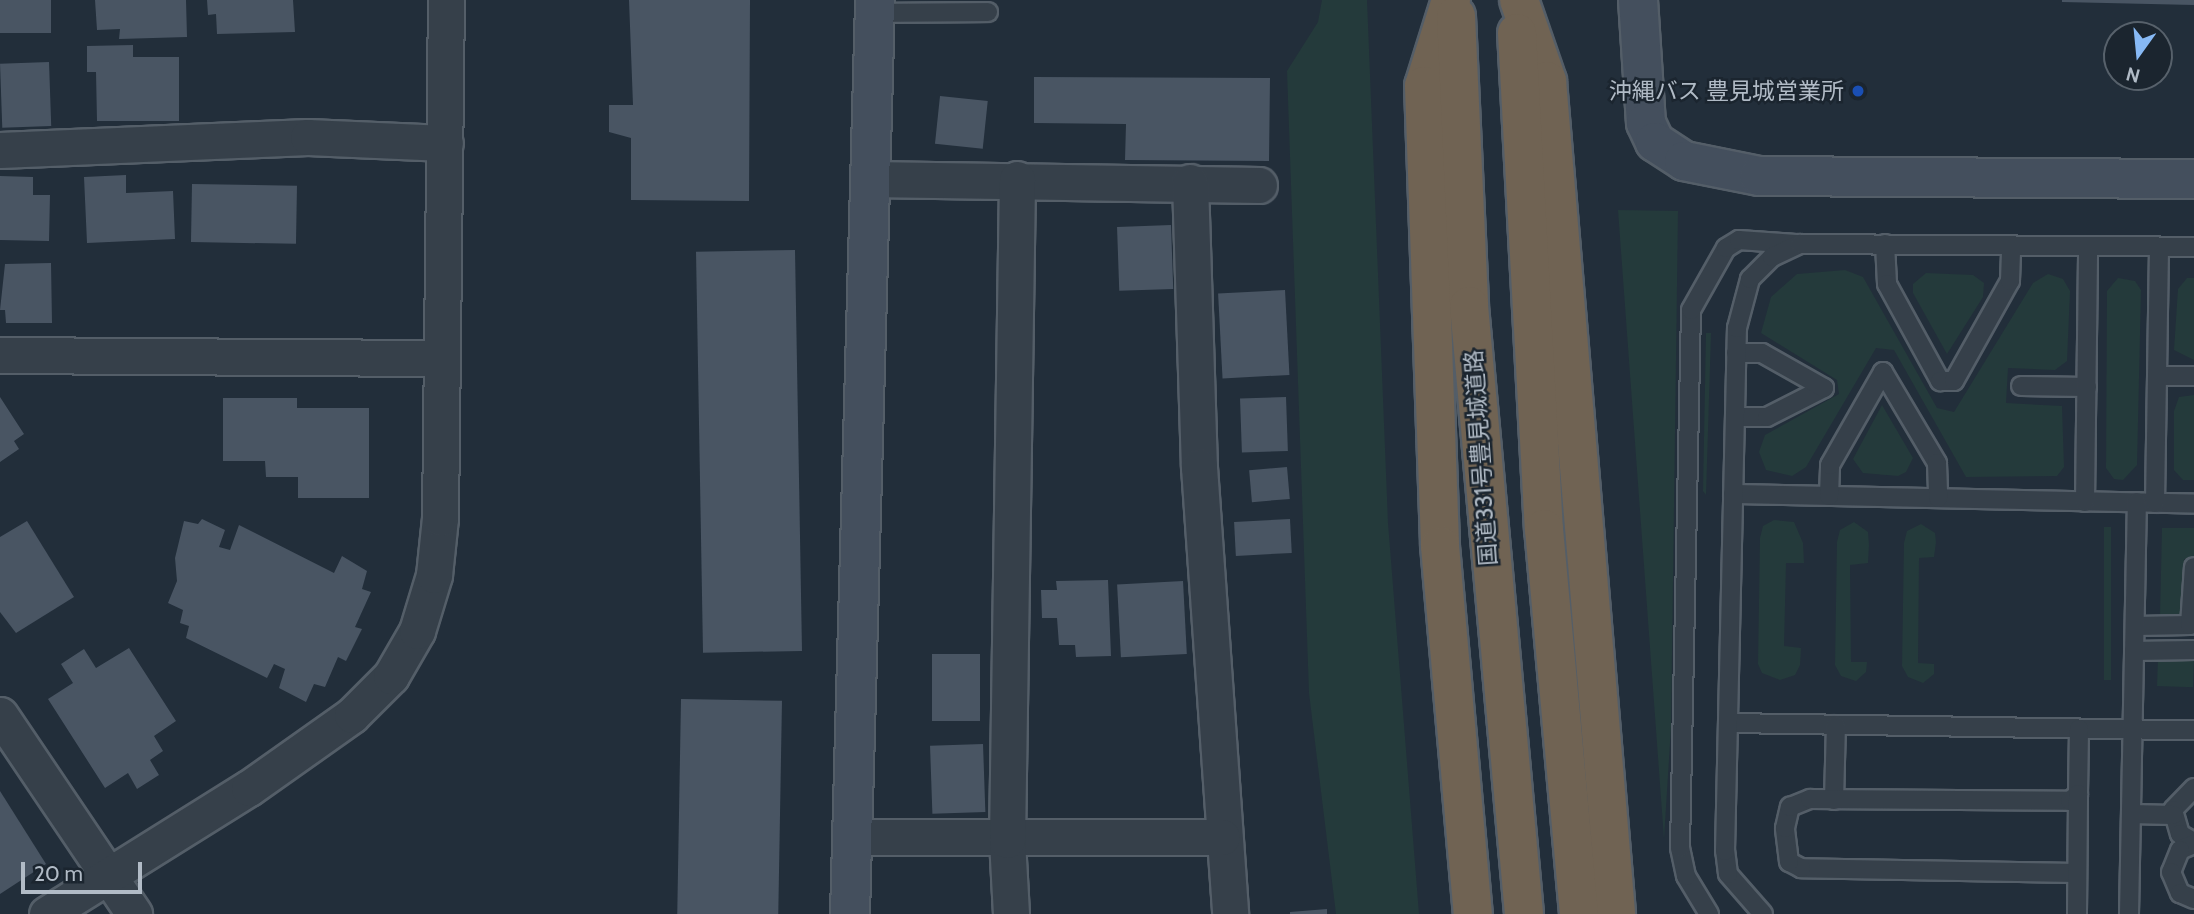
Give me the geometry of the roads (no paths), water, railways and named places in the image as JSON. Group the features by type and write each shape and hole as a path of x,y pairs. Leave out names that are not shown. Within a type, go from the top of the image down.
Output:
{"highway":[{"path":"1453,0 1424,86 1440,546 1473,914"},
{"name":"国道331号豊見城道路","path":"1453,0 1469,306 1524,914"},
{"path":"1517,0 1544,529 1578,914"},
{"path":"1517,0 1547,81 1616,914"}],"street":[{"path":"47,914 303,752 352,715 391,676 417,631 434,575 441,358 446,0"},
{"path":"1638,0 1646,123 1655,142 1684,161 1759,176 2194,178"},
{"path":"850,914 875,6"},
{"path":"0,150 308,137 445,143"},
{"path":"871,179 1017,179 1259,185"},
{"path":"1011,914 1007,840 1017,179"},
{"path":"1190,182 1199,467 1222,837 1230,914"},
{"path":"0,355 441,358"},
{"path":"1,720 134,914"},
{"path":"852,837 1007,840 1222,837"}],"lane":[{"path":"875,6 988,12"},
{"path":"1709,914 1686,876 1680,848 1691,310 1712,264 1732,244 2194,247"},
{"path":"1763,914 1728,874 1728,723 1736,353 1745,288 1772,257 1800,244"},
{"path":"1885,244 1887,285 1940,381 1954,381 2010,281 2011,245"},
{"path":"2085,502 2088,246"},
{"path":"2129,914 2135,626 2157,376 2159,247"},
{"path":"1735,418 1767,417 1824,388 1762,353 1736,353"},
{"path":"1829,496 1830,465 1883,372 1937,463 1938,498"},
{"path":"2157,376 2194,376"},
{"path":"2021,386 2087,387"},
{"path":"1733,494 2194,504"},
{"path":"2135,626 2190,625 2194,567"},
{"path":"2134,651 2194,650"},
{"path":"1728,723 2194,730"},
{"path":"1834,800 1836,725"},
{"path":"2077,914 2079,729"},
{"path":"2194,788 2179,798 2173,815 2180,834 2194,843"},
{"path":"2076,873 1801,868 1789,862 1785,828 1790,807 1810,799 2057,805 2078,794"},
{"path":"2132,814 2173,815"},
{"path":"2194,843 2180,850 2171,872 2179,893 2194,900"}],"place":[{"name":"沖縄バス 豊見城営業所","path":"1858,91"}]}
